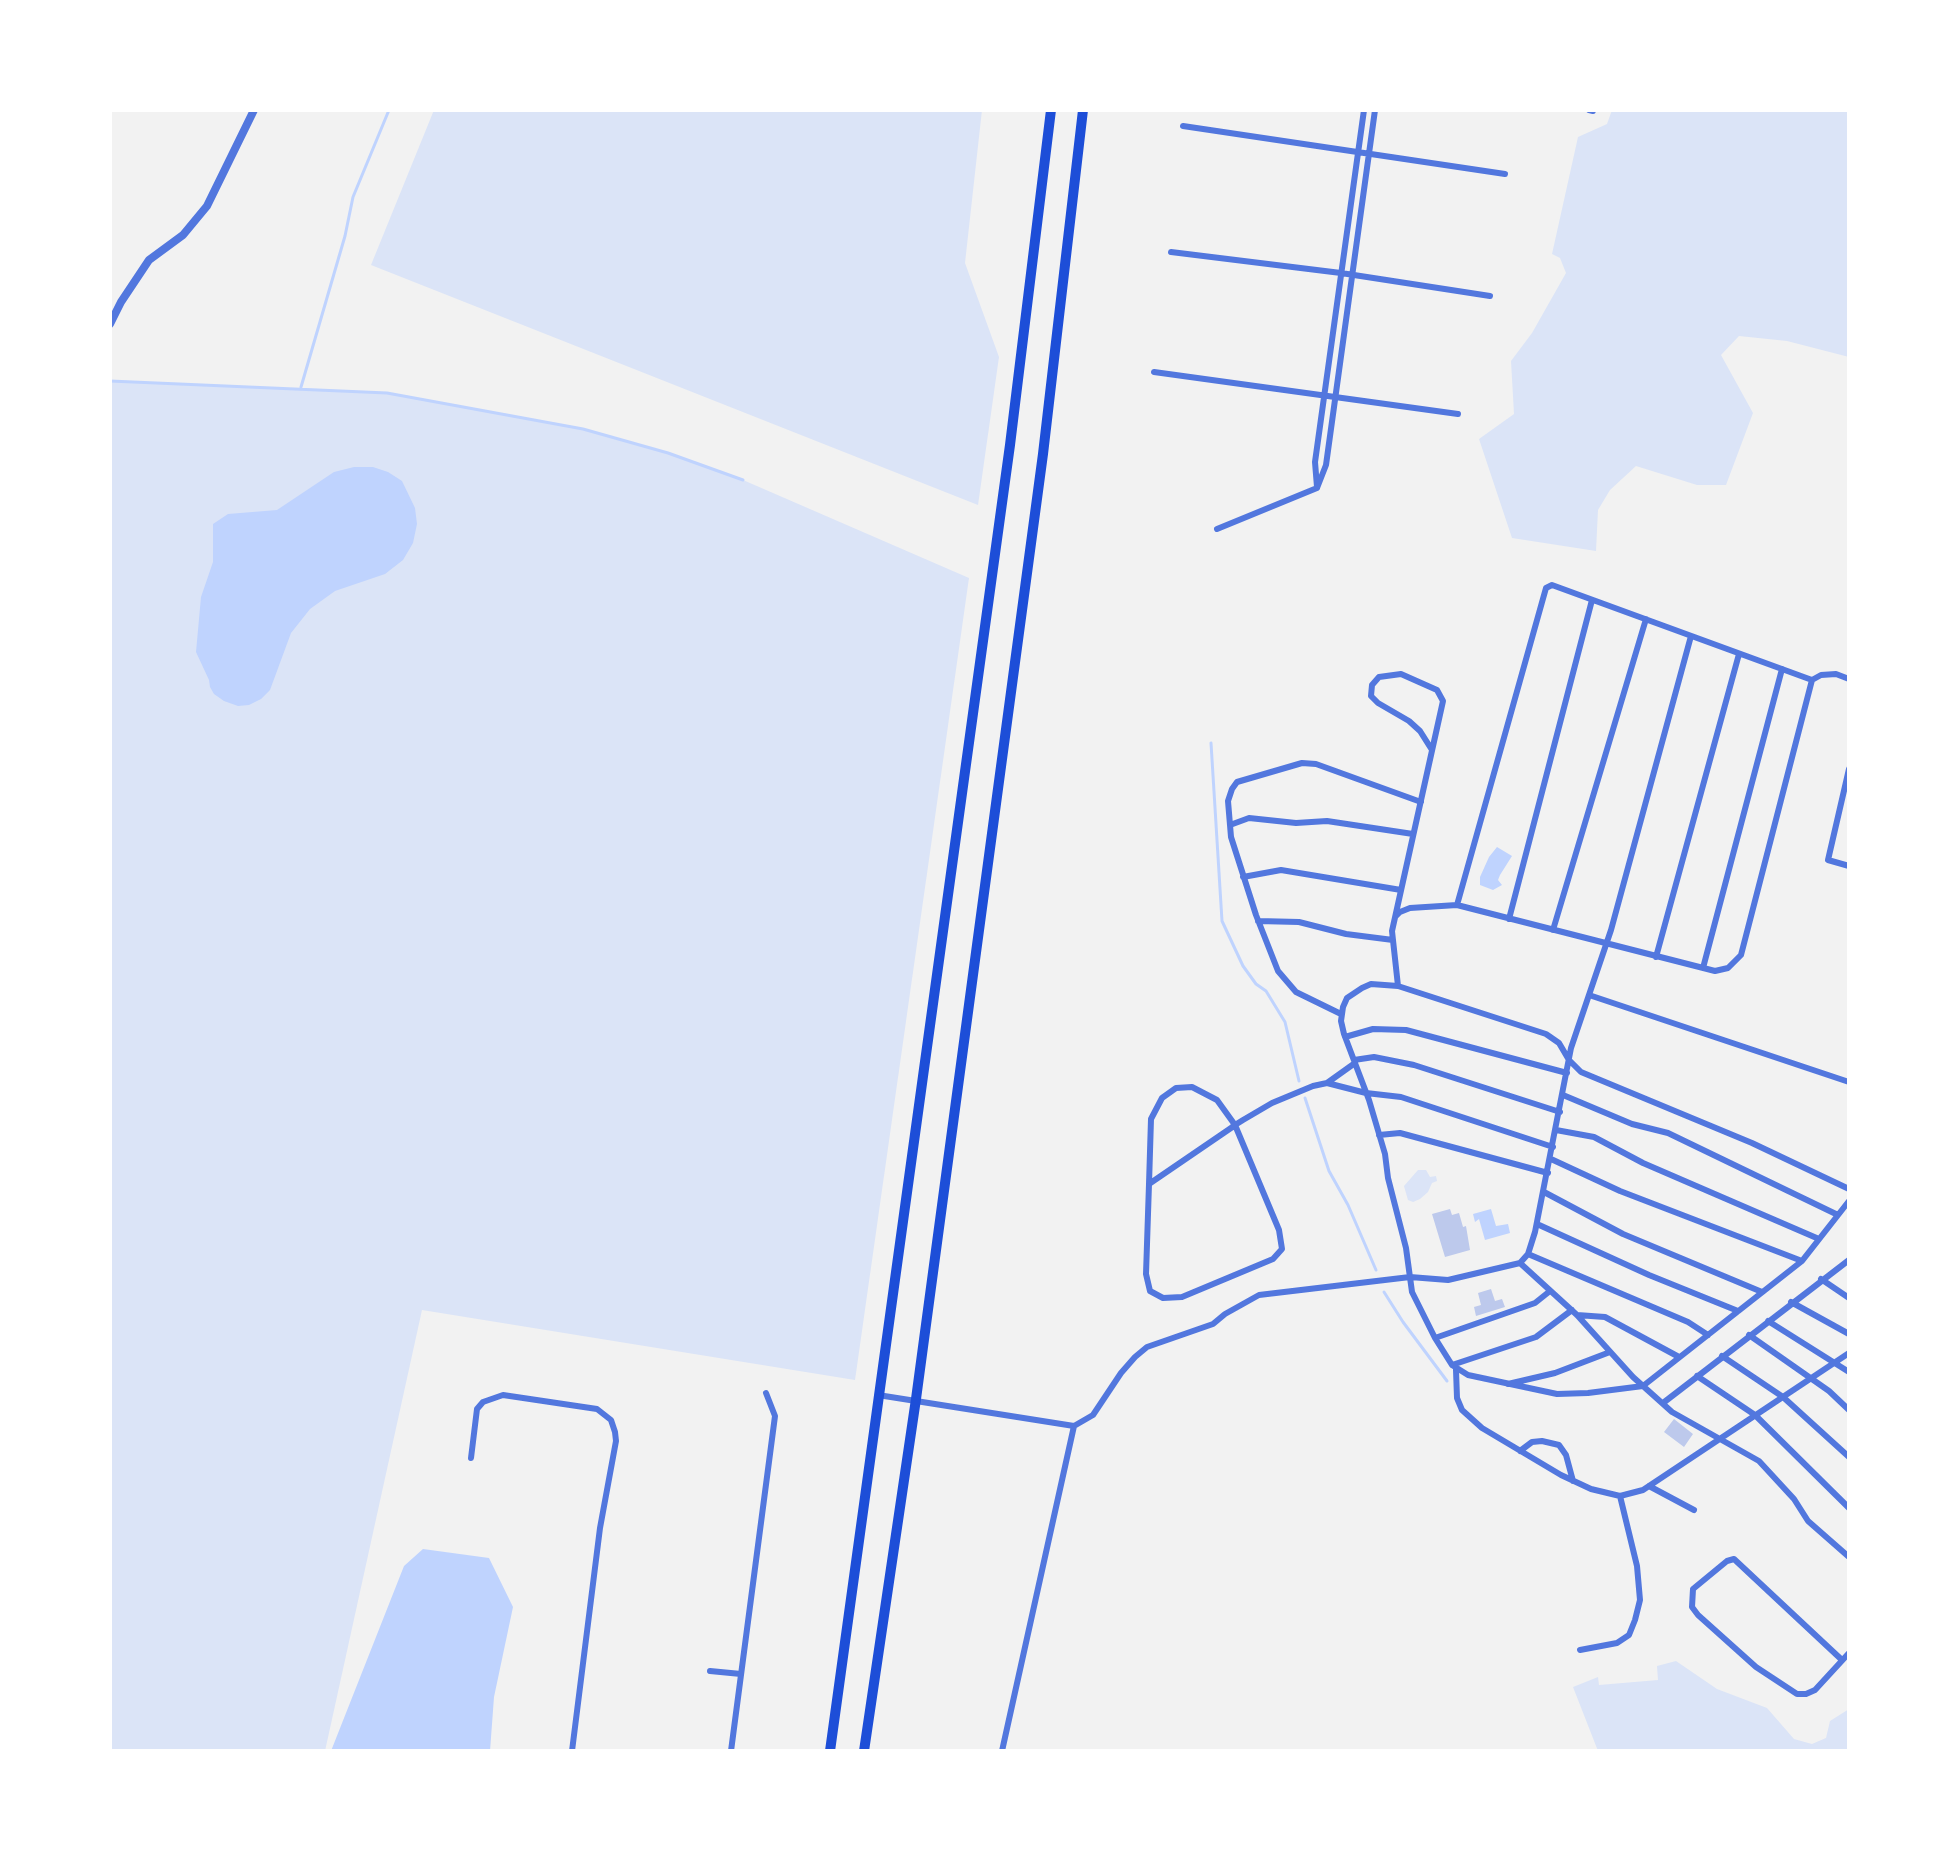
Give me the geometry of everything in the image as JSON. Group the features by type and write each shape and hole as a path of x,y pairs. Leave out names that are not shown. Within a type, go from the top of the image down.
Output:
{"highway":[{"path":"830,1751 1008,461 1051,110"},
{"path":"864,1751 916,1399 1043,454 1083,110"}],"street":[{"path":"110,324 149,260 183,235 207,206 254,110"},
{"path":"1317,488 1315,462 1364,110"},
{"path":"1217,529 1317,488 1326,465 1375,110"},
{"path":"1183,126 1505,174"},
{"path":"1171,252 1341,273 1490,296"},
{"path":"1154,372 1458,414"},
{"path":"1457,905 1546,588 1552,585 1812,680"},
{"path":"1509,919 1592,600"},
{"path":"1553,930 1646,619"},
{"path":"878,1395 1074,1426 1093,1415 1135,1357 1147,1347 1213,1324 1259,1295 1410,1277 1448,1280 1520,1263 1528,1254 1537,1224 1569,1060 1606,945 1691,636"},
{"path":"1656,957 1739,654"},
{"path":"1703,968 1782,669"},
{"path":"1398,986 1393,940 1395,919 1443,701 1437,690 1401,674 1379,677 1372,685 1371,696 1409,721 1420,731 1432,750"},
{"path":"1395,919 1400,912 1410,908 1457,905 1715,971 1728,968 1741,955 1812,680 1821,675 1836,674 1849,679"},
{"path":"1341,1014 1296,992 1278,971 1231,837 1228,801 1232,789 1237,782 1302,763 1316,764 1421,802"},
{"path":"1849,769 1828,860 1849,866"},
{"path":"1230,825 1249,818 1296,823 1327,821 1413,834"},
{"path":"1243,877 1281,870 1401,890"},
{"path":"1258,921 1299,922 1346,934 1393,940"},
{"path":"1849,1189 1752,1143 1581,1072 1559,1043 1546,1034 1398,986 1371,984 1362,988 1347,998 1341,1014 1345,1037 1379,1135 1406,1248 1412,1292 1454,1368 1457,1398 1462,1410 1482,1428 1573,1481 1620,1496 1643,1490 1849,1353"},
{"path":"1589,995 1849,1082"},
{"path":"1345,1037 1373,1029 1406,1030 1567,1073"},
{"path":"1149,1184 1272,1103 1327,1083 1355,1062 1374,1057 1414,1065 1560,1112"},
{"path":"1327,1083 1366,1093 1401,1097 1553,1147"},
{"path":"1192,1087 1217,1100 1235,1125 1282,1240 1282,1249 1273,1259 1182,1297 1163,1298 1150,1291 1146,1274 1149,1184 1151,1119 1162,1098 1176,1088 1192,1087"},
{"path":"1563,1095 1632,1124 1668,1133 1838,1215"},
{"path":"1556,1130 1594,1137 1643,1163 1819,1239"},
{"path":"1379,1135 1400,1133 1548,1173"},
{"path":"1551,1159 1620,1191 1802,1261"},
{"path":"1544,1192 1623,1234 1762,1292"},
{"path":"1454,1368 1504,1385 1557,1394 1643,1386 1802,1261 1849,1201"},
{"path":"1537,1224 1738,1311"},
{"path":"1528,1254 1688,1322 1708,1335"},
{"path":"1663,1403 1849,1260"},
{"path":"1520,1263 1672,1412 1759,1461 1794,1499 1808,1521 1849,1557"},
{"path":"1821,1279 1849,1298"},
{"path":"1435,1338 1535,1303 1550,1291"},
{"path":"1791,1302 1849,1334"},
{"path":"1454,1368 1536,1337 1574,1313 1605,1317 1679,1357"},
{"path":"1768,1321 1849,1372"},
{"path":"1749,1335 1829,1391 1849,1410"},
{"path":"1504,1385 1555,1373 1610,1352"},
{"path":"1722,1356 1783,1397 1849,1457"},
{"path":"1697,1376 1755,1415 1849,1508"},
{"path":"731,1751 775,1416 766,1393"},
{"path":"471,1458 477,1409 483,1402 503,1395 597,1409 611,1420 616,1441 600,1528 572,1751"},
{"path":"1002,1751 1074,1426"},
{"path":"1520,1451 1532,1442 1559,1445 1566,1455 1573,1481"},
{"path":"1649,1486 1694,1510"},
{"path":"1580,1650 1617,1643 1629,1635 1635,1620 1640,1600 1637,1566 1620,1496"},
{"path":"1842,1660 1734,1559 1727,1561 1693,1589 1692,1607 1698,1615 1756,1667 1797,1694 1815,1690 1849,1653"},
{"path":"710,1671 741,1674"}],"shaded area":[{"path":"434,110 982,110 965,263 999,357 978,505 371,265"},
{"path":"1612,110 1849,110 1849,357 1787,341 1739,336 1721,355 1753,413 1726,485 1697,485 1636,466 1610,490 1598,510 1596,551 1512,538 1479,439 1514,414 1511,361 1532,333 1566,273 1560,258 1552,254 1578,137 1607,124"},
{"path":"110,381 387,393 583,429 668,453 743,480 969,578 855,1380 422,1310 325,1751 110,1751"},
{"path":"1418,1170 1426,1170 1430,1177 1436,1176 1437,1181 1413,1202 1408,1200 1404,1186"},
{"path":"1676,1661 1717,1689 1767,1708 1794,1739 1812,1744 1826,1738 1830,1721 1849,1709 1849,1751 1598,1751 1573,1687 1598,1677 1599,1685 1658,1680 1657,1666"}],"water":[{"path":"354,467 373,467 402,481 415,508 417,524 413,543 403,560 385,574 335,591 310,609 291,633 270,690 261,699 238,706 224,701 210,687 196,652 201,597 213,562 213,524 228,514 277,510 334,472"},
{"path":"1497,847 1512,856 1498,880 1502,885 1493,890 1480,885 1480,877"},
{"path":"1491,1209 1496,1226 1508,1224 1510,1233 1485,1240 1479,1219 1475,1222 1473,1214"},
{"path":"423,1549 489,1558 513,1607 494,1697 490,1751 331,1751 404,1566"}],"building":[{"path":"1450,1209 1452,1215 1459,1213 1463,1227 1466,1226 1470,1250 1445,1257 1432,1214"},
{"path":"1491,1289 1495,1301 1502,1299 1505,1307 1476,1316 1474,1307 1481,1305 1478,1293"},
{"path":"1674,1419 1693,1434 1684,1447 1664,1432"}],"waterway":[{"path":"301,387 345,236 353,197 389,110"},
{"path":"110,381 387,393 583,429 668,453 743,480"},
{"path":"1211,743 1222,921 1243,966 1256,984 1266,991 1285,1022 1299,1081"},
{"path":"1305,1098 1329,1171 1348,1205 1376,1270"},
{"path":"1384,1292 1447,1381"}]}
